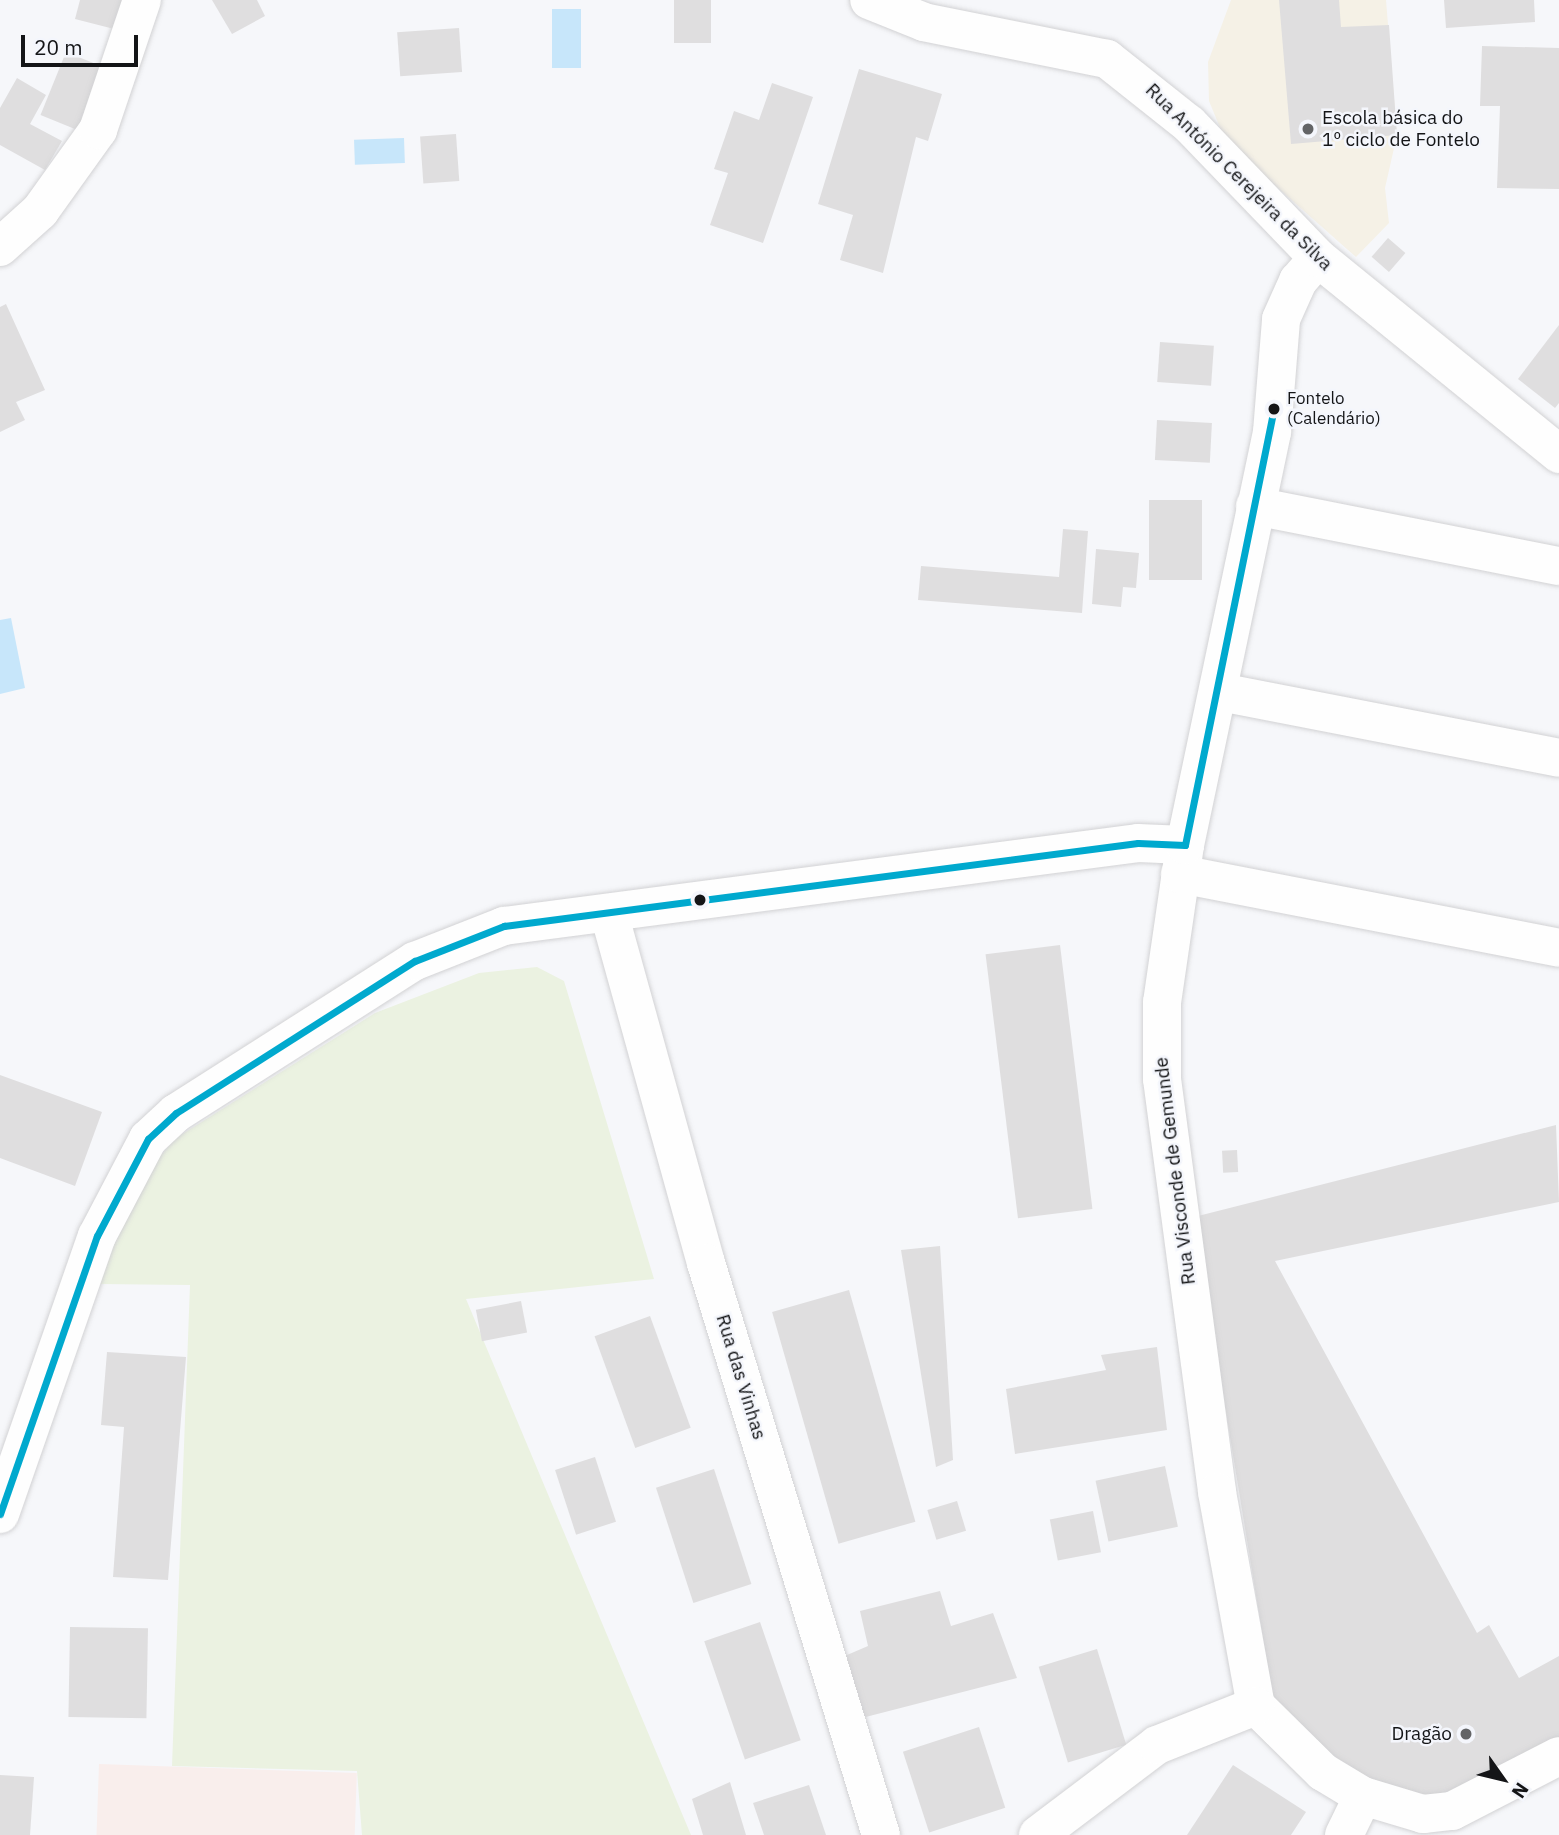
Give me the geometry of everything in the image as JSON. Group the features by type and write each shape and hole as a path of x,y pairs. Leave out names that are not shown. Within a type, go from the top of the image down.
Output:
{"street":[{"path":"0,247 40,211 98,130 142,0"},
{"name":"Rua António Cerejeira da Silva","path":"869,0 924,22 1107,59 1179,114 1318,258 1559,454"},
{"name":"Rua Visconde de Gemunde","path":"1256,1706 1217,1492 1165,1116 1162,1002 1183,860 1272,432 1281,318 1298,281 1318,258"},
{"path":"1255,506 1559,566"},
{"path":"1220,692 1559,758"},
{"path":"0,1514 97,1236 148,1139 176,1112 274,1048 440,949 504,926 610,917 1138,843 1183,860 1559,948"},
{"name":"Rua das Vinhas","path":"610,917 706,1263 881,1835"},
{"path":"1038,1835 1157,1745 1256,1706 1293,1749 1363,1796 1423,1814 1452,1811 1559,1756"},
{"path":"1345,1835 1363,1796"}],"shaded area":[{"name":"Escola básica do 1º ciclo de Fontelo","path":"1231,0 1386,0 1397,135 1385,188 1389,223 1356,257 1226,142 1209,101 1208,62"},
{"path":"99,1764 357,1773 355,1835 97,1835"}],"green space":[{"path":"537,967 564,981 654,1279 466,1299 691,1835 362,1835 357,1771 172,1766 190,1285 99,1284 140,1179 176,1138 375,1013 479,973"}],"water":[{"path":"552,9 581,9 581,68 552,68"},
{"path":"404,138 405,163 355,165 354,140"},
{"path":"11,618 25,688 0,694 0,620"}],"building":[{"path":"80,0 127,0 118,30 75,19"},
{"path":"212,0 257,0 265,16 232,34"},
{"path":"674,0 711,0 711,43 674,43"},
{"path":"1279,0 1339,0 1341,27 1389,25 1397,135 1291,144"},
{"path":"1444,0 1534,0 1535,22 1446,28"},
{"path":"459,28 462,72 400,76 397,32"},
{"path":"1482,46 1559,48 1559,189 1497,188 1500,106 1480,106"},
{"path":"66,52 108,69 82,132 41,115"},
{"path":"859,69 942,94 928,141 916,137 883,273 840,260 853,215 818,204"},
{"path":"17,78 46,95 30,124 62,141 45,170 0,145 0,108"},
{"path":"772,83 813,97 763,243 710,225 728,173 714,169 734,111 759,120"},
{"path":"456,134 459,181 423,183 420,137"},
{"path":"1388,238 1405,253 1389,272 1372,257"},
{"path":"6,304 45,390 16,402 25,420 0,432 0,307"},
{"path":"1559,325 1559,403 1555,408 1518,379"},
{"path":"1160,342 1214,346 1211,386 1157,382"},
{"path":"1157,420 1212,423 1210,463 1155,460"},
{"path":"1149,500 1202,500 1202,580 1149,580"},
{"path":"1063,529 1088,531 1082,613 918,600 921,566 1059,577"},
{"path":"1096,549 1139,553 1136,588 1123,587 1121,607 1092,604"},
{"path":"1060,945 1092,1209 1018,1218 986,954"},
{"path":"0,1075 102,1112 75,1186 0,1158"},
{"path":"1556,1125 1559,1202 1275,1261 1477,1633 1489,1625 1519,1678 1559,1656 1559,1746 1446,1803 1351,1780 1273,1699 1194,1217"},
{"path":"1237,1150 1238,1172 1223,1173 1222,1151"},
{"path":"940,1246 953,1460 936,1467 901,1250"},
{"path":"849,1290 915,1522 839,1544 772,1312"},
{"path":"521,1301 527,1332 482,1341 476,1310"},
{"path":"650,1316 691,1428 635,1448 595,1336"},
{"path":"1157,1347 1167,1430 1015,1454 1006,1389 1106,1370 1101,1355"},
{"path":"107,1352 186,1357 168,1580 113,1577 124,1427 101,1425"},
{"path":"595,1457 616,1522 576,1535 555,1470"},
{"path":"1165,1466 1178,1527 1108,1541 1096,1481"},
{"path":"714,1469 751,1584 693,1603 656,1488"},
{"path":"957,1501 966,1531 936,1540 927,1510"},
{"path":"1093,1511 1101,1552 1058,1561 1050,1519"},
{"path":"940,1591 951,1626 993,1613 1017,1678 854,1720 840,1658 868,1646 860,1611"},
{"path":"760,1622 801,1740 745,1759 704,1641"},
{"path":"70,1627 148,1628 146,1718 68,1717"},
{"path":"1097,1649 1126,1745 1068,1762 1039,1667"},
{"path":"979,1727 1005,1808 929,1833 903,1752"},
{"path":"1233,1765 1306,1812 1291,1835 1187,1835"},
{"path":"0,1775 34,1777 30,1835 0,1835"},
{"path":"730,1782 746,1835 703,1835 692,1799"},
{"path":"809,1785 826,1835 764,1835 753,1803"}],"transit line":[{"path":"1185,845 1274,409"},
{"path":"0,1514 97,1236 148,1139 176,1113 415,961 504,926 1138,843 1185,845"}],"place":[{"name":"Escola básica do 1º ciclo de Fontelo","path":"1308,129"},
{"name":"Fontelo (Calendário)","path":"1274,409"},
{"name":"Dragão","path":"1466,1734"}]}
